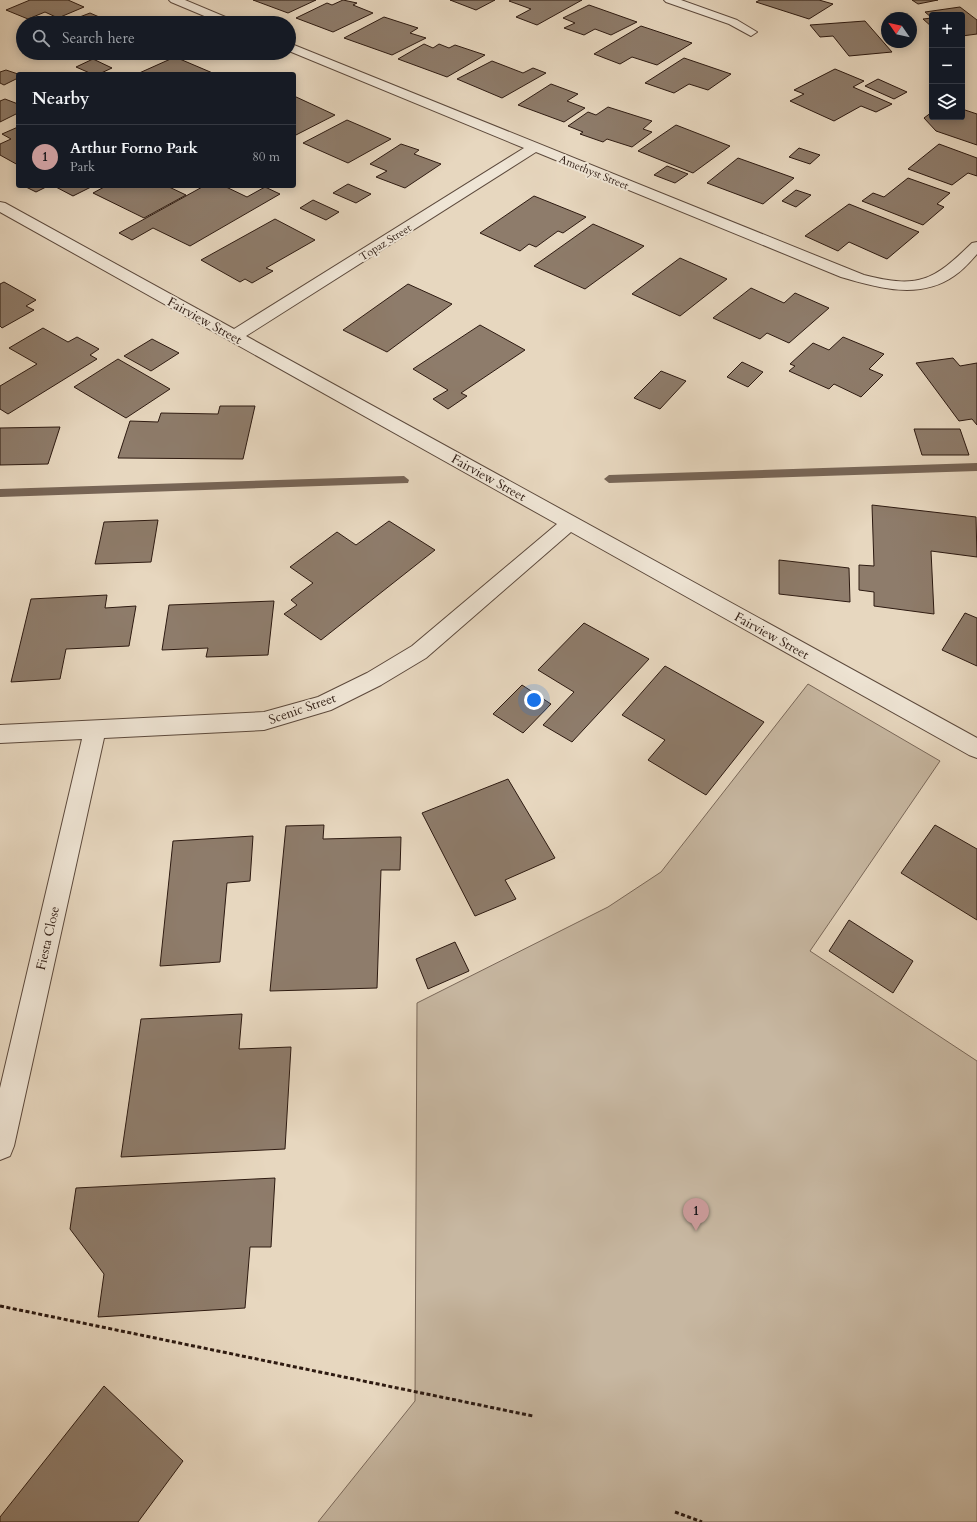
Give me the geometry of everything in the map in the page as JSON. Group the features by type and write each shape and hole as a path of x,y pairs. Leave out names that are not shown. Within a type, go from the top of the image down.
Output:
{"street":[{"path":"175,0 214,16"},
{"path":"670,0 733,22 751,32"},
{"name":"Amethyst Street","path":"296,50 846,274 868,281 903,287 922,284 949,272 977,246"},
{"name":"Topaz Street","path":"234,336 535,148"},
{"name":"Fairview Street","path":"0,206 977,749"},
{"name":"Scenic Street","path":"0,734 264,721 324,704 374,679 419,652 570,522"},
{"name":"Fiesta Close","path":"0,1146 94,730"}],"path":[{"path":"0,1306 533,1416"},
{"path":"675,1512 702,1522"}],"shaded area":[{"path":"808,684 940,761 810,951 977,1061 977,1522 318,1522 415,1401 417,1003 608,907 661,872"}],"building":[{"path":"30,0 68,0 84,7 63,16 54,16 45,12 35,16 21,16 6,10"},
{"path":"253,0 316,0 288,13"},
{"path":"343,0 357,3 353,5 373,13 333,32 296,18 327,3 332,5"},
{"path":"450,0 495,0 476,10"},
{"path":"582,0 537,25 516,17 531,9 509,1"},
{"path":"760,0 819,0 833,4 809,19 756,2"},
{"path":"912,0 938,0 918,4"},
{"path":"589,5 637,22 611,35 595,29 584,35 564,28 575,23 563,18"},
{"path":"960,7 977,20 977,34 965,36 965,12 929,12 929,15 925,12"},
{"path":"90,13 97,16 82,16"},
{"path":"384,17 418,28 410,33 426,38 392,55 344,38"},
{"path":"929,18 929,24 923,19"},
{"path":"865,21 881,39 881,48 889,48 892,52 849,56 833,36 820,37 810,25"},
{"path":"641,26 692,43 657,65 632,57 620,64 594,54"},
{"path":"424,44 433,48 439,44 449,48 455,45 485,55 447,77 398,59"},
{"path":"684,58 731,74 708,90 689,84 674,93 645,83"},
{"path":"91,60 95,60 112,68 103,72 87,72 76,67"},
{"path":"168,60 182,60 210,72 141,72"},
{"path":"492,61 523,73 533,68 546,73 502,98 457,79"},
{"path":"835,69 864,81 853,87 892,104 876,112 861,106 834,121 790,101 804,94 794,90"},
{"path":"6,70 16,73 16,79 4,85 0,83 0,72"},
{"path":"878,79 907,92 894,99 865,86"},
{"path":"551,84 578,94 567,101 585,108 564,122 518,105"},
{"path":"296,97 335,115 296,135"},
{"path":"5,99 16,103 16,114 0,122 0,101"},
{"path":"608,107 652,121 643,129 652,132 632,147 607,139 603,142 580,134 583,132 568,126 588,112 596,115"},
{"path":"965,110 977,114 977,145 936,131 924,118 929,114 929,120 965,120"},
{"path":"347,120 391,139 348,163 303,143"},
{"path":"676,125 730,146 693,173 638,151"},
{"path":"16,128 16,164 0,155 0,144 11,139 2,134"},
{"path":"401,144 419,150 414,154 441,164 405,188 376,177 387,171 370,164"},
{"path":"939,144 977,158 977,176 968,173 952,185 908,169"},
{"path":"799,148 820,155 810,164 789,157"},
{"path":"738,158 794,178 763,204 707,183"},
{"path":"667,166 688,174 675,183 654,175"},
{"path":"908,178 950,193 937,204 944,207 923,225 862,201 873,193 884,197"},
{"path":"348,184 371,194 356,203 333,193"},
{"path":"28,188 44,188 36,192"},
{"path":"58,188 89,188 73,196"},
{"path":"102,188 171,188 186,195 144,218 93,193"},
{"path":"200,188 228,188 247,197 263,188 267,188 280,194 190,246 153,228 132,240 119,233"},
{"path":"796,190 811,195 796,207 782,201"},
{"path":"534,196 586,217 563,233 558,231 536,247 529,244 520,251 480,233"},
{"path":"313,200 339,212 326,220 300,208"},
{"path":"849,204 919,232 887,259 849,242 838,251 805,236"},
{"path":"275,219 315,240 266,268 273,271 252,283 245,279 240,282 201,260"},
{"path":"593,224 644,246 585,289 534,266"},
{"path":"680,258 727,279 680,316 632,294"},
{"path":"4,282 36,300 26,306 34,310 2,328 0,326 0,284"},
{"path":"408,284 452,304 387,352 343,330"},
{"path":"751,288 784,303 795,293 829,308 789,343 767,333 760,339 713,318"},
{"path":"480,325 525,350 461,393 467,396 448,409 433,399 448,390 413,369"},
{"path":"43,328 68,342 77,337 99,349 90,355 97,359 8,414 0,409 0,386 37,364 9,348"},
{"path":"843,337 884,354 869,369 883,375 861,397 834,384 829,389 789,371 795,366 790,364 813,343 829,350"},
{"path":"152,339 179,353 151,371 124,356"},
{"path":"953,358 960,366 977,363 977,425 972,419 959,421 916,363"},
{"path":"118,359 170,389 126,418 74,387"},
{"path":"742,362 763,372 748,387 727,377"},
{"path":"661,371 686,381 660,409 634,398"},
{"path":"220,406 255,406 243,459 118,458 130,421 158,422 161,413 218,414"},
{"path":"60,427 48,464 0,465 0,428"},
{"path":"914,429 960,429 969,455 922,455"},
{"path":"872,505 976,517 977,557 931,551 934,614 874,606 874,592 859,590 859,565 874,566"},
{"path":"158,520 151,562 95,564 104,522"},
{"path":"389,521 435,550 321,640 284,614 297,605 291,600 313,583 290,567 337,532 356,545"},
{"path":"779,560 849,568 850,602 779,594"},
{"path":"107,595 105,608 136,606 129,646 66,649 60,679 11,682 31,599"},
{"path":"274,601 268,655 206,657 208,648 162,650 169,605"},
{"path":"965,613 977,618 977,666 942,650"},
{"path":"584,623 649,659 572,742 543,725 574,692 538,670"},
{"path":"665,666 764,722 706,795 648,760 665,740 622,715"},
{"path":"522,685 551,704 523,733 493,714"},
{"path":"508,779 555,858 505,880 516,899 475,916 422,813"},
{"path":"324,825 323,839 401,837 400,870 381,870 377,988 270,991 286,826"},
{"path":"935,825 977,849 977,920 901,873"},
{"path":"253,836 250,881 227,883 220,962 160,966 173,841"},
{"path":"849,920 913,961 893,993 829,951"},
{"path":"455,942 469,971 428,989 416,959"},
{"path":"242,1014 239,1049 291,1047 285,1149 121,1157 141,1019"},
{"path":"275,1178 271,1247 250,1247 245,1308 98,1317 104,1274 70,1229 76,1188"},
{"path":"104,1386 183,1461 138,1522 0,1522 0,1517"}],"waterway":[{"path":"609,479 977,467"},
{"path":"0,493 404,480"}],"place":[{"name":"Arthur Forno Park","path":"696,1231"}]}
